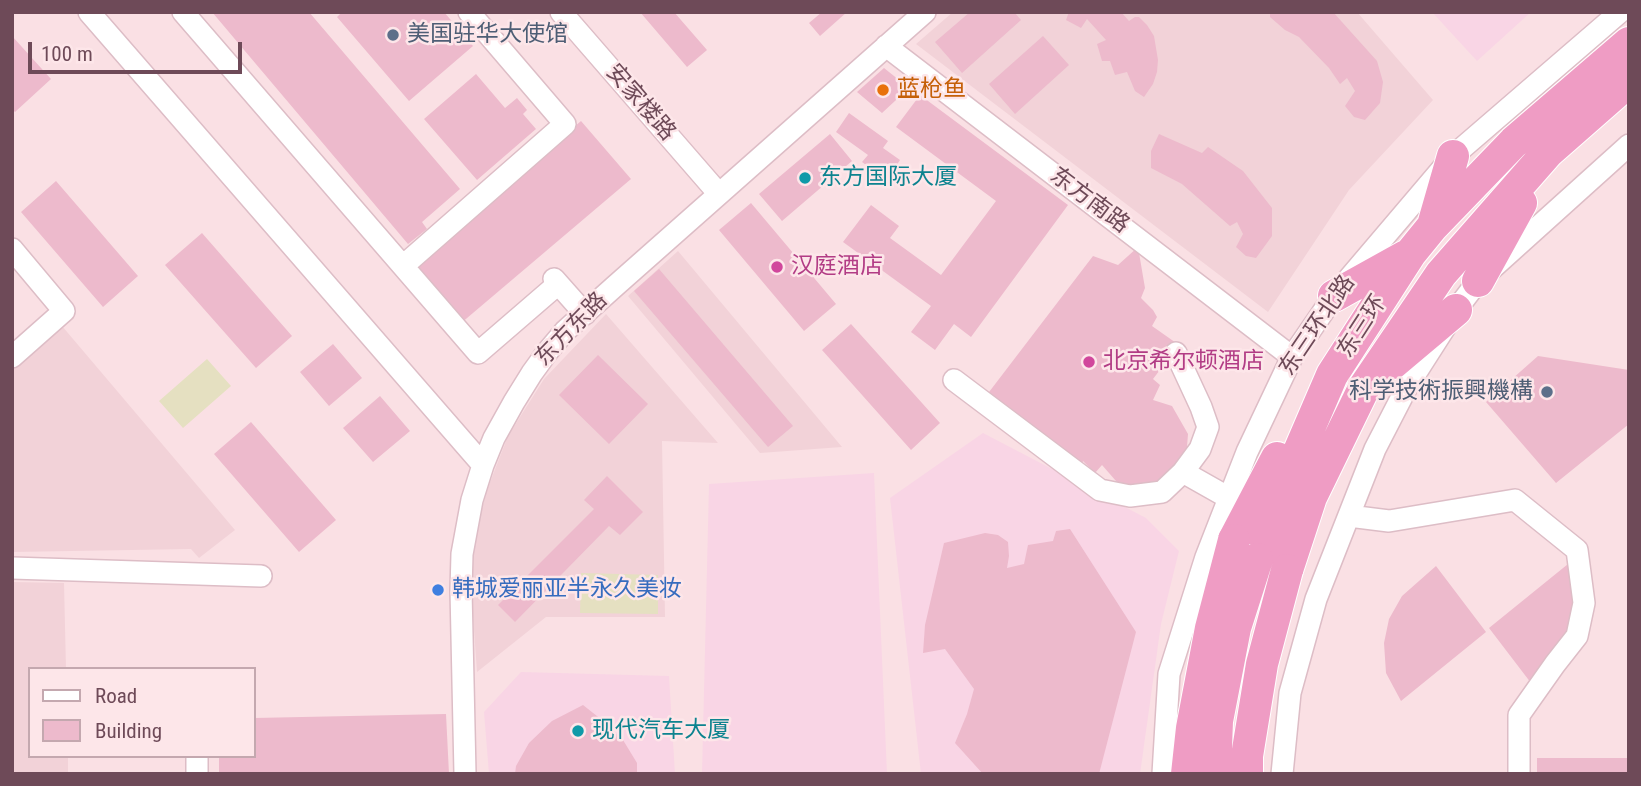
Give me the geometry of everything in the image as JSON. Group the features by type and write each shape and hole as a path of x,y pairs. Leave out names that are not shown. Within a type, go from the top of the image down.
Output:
{"highway":[{"name":"东三环","path":"1215,774 1217,722 1235,628 1246,550 1285,484 1332,375 1410,254 1432,228 1514,142 1629,43"},
{"name":"东三环","path":"1247,774 1247,756 1262,664 1287,570 1311,497 1364,386 1441,274 1548,152 1629,81"},
{"path":"1478,281 1548,152"},
{"path":"1432,228 1453,156"},
{"path":"1334,296 1410,254"},
{"path":"1364,386 1456,310"},
{"path":"1187,774 1192,728 1211,628 1246,550"}],"street":[{"path":"89,12 483,464"},
{"path":"183,12 478,353 556,282 584,314"},
{"path":"403,266 565,124 469,12"},
{"name":"安家楼路","path":"561,12 719,194"},
{"name":"东方东路","path":"465,774 462,554 472,500 483,464 494,438 532,373 565,331 925,12"},
{"name":"东三环北路","path":"1163,774 1168,674 1206,557 1229,498 1247,452 1292,357 1334,296 1453,156 1620,12"},
{"name":"东方南路","path":"886,46 1292,357"},
{"path":"1282,774 1290,693 1317,600 1375,449 1408,385 1478,281 1629,145"},
{"path":"12,249 64,311 12,357"},
{"path":"954,380 1100,490 1130,496 1162,492 1183,472 1200,449 1208,428 1176,353"},
{"path":"1183,472 1229,498"},
{"path":"1349,516 1389,521 1515,500 1577,550 1584,603 1577,636 1519,715 1519,774"},
{"path":"12,568 261,576"},
{"path":"1168,674 1290,693"}],"shaded area":[{"path":"953,12 1357,12 1433,100 1349,190 1268,312 916,44"},
{"path":"1432,12 1531,12 1477,61"},
{"path":"678,251 842,447 760,453 628,296"},
{"path":"606,314 718,443 662,441 665,617 546,617 477,672 471,588 472,545 487,490 508,436 544,379"},
{"path":"62,326 235,530 199,558 191,549 12,552 12,369"},
{"path":"207,359 231,386 183,428 159,401"},
{"path":"983,433 1146,518 1179,551 1161,624 1140,774 921,774 890,498"},
{"path":"874,473 887,774 702,774 709,484"},
{"path":"581,573 658,575 658,614 580,613"},
{"path":"12,582 64,583 66,667 28,667 28,758 68,758 68,774 12,774"},
{"path":"521,672 669,676 675,774 489,774 484,712"}],"building":[{"path":"212,12 309,12 460,189 422,222 427,229 408,244"},
{"path":"342,12 444,12 473,46 409,101 337,17"},
{"path":"640,12 674,12 707,50 687,67"},
{"path":"822,12 847,12 820,36 809,23"},
{"path":"970,12 1014,12 1021,20 962,73 935,42"},
{"path":"1069,12 1121,12 1129,21 1139,17 1147,25 1154,36 1158,60 1153,84 1144,97 1135,91 1127,72 1115,75 1110,61 1102,61 1097,44 1106,40 1087,19 1081,28 1066,20"},
{"path":"1270,12 1333,12 1377,61 1383,82 1380,103 1365,120 1354,117 1345,106 1355,91 1347,78 1340,84 1329,68 1299,37 1285,30 1270,17"},
{"path":"12,36 51,79 15,112 12,109"},
{"path":"1043,36 1069,65 1015,114 989,84"},
{"name":"蓝枪鱼","path":"884,68 909,88 882,113 857,92"},
{"path":"476,74 505,108 517,98 527,110 523,114 536,129 477,180 424,119"},
{"path":"920,95 1068,205 971,337 954,324 935,350 911,332 931,306 843,242 871,205 899,226 890,238 941,275 996,201 896,127"},
{"path":"849,113 888,141 883,148 900,160 887,180 862,162 868,155 836,132"},
{"path":"581,121 631,179 460,324 411,268"},
{"name":"东方国际大厦","path":"830,134 852,161 782,221 759,194"},
{"path":"1159,134 1202,153 1208,147 1243,171 1272,208 1272,236 1256,258 1246,256 1236,247 1243,234 1237,222 1230,226 1182,184 1151,168 1151,151"},
{"path":"56,181 138,276 103,307 21,212"},
{"name":"汉庭酒店","path":"751,203 836,304 804,331 719,230"},
{"path":"202,233 292,336 256,368 165,265"},
{"name":"北京希尔顿酒店","path":"1138,247 1145,288 1141,298 1157,317 1152,326 1179,345 1153,379 1160,385 1153,400 1172,406 1188,434 1186,460 1160,486 1135,492 1116,481 1102,465 1095,473 1083,461 1081,468 986,396 1093,256 1118,265"},
{"path":"659,269 793,426 768,447 634,291"},
{"path":"851,324 940,423 911,450 822,350"},
{"path":"333,344 362,378 329,406 300,372"},
{"path":"598,355 648,404 609,444 559,395"},
{"path":"1538,356 1629,370 1629,424 1556,483 1486,402"},
{"path":"380,396 410,431 373,462 343,428"},
{"path":"251,422 336,520 299,552 214,454"},
{"path":"607,476 643,512 620,535 609,526 515,622 498,605 594,509 584,500"},
{"path":"1070,529 1136,632 1099,774 983,774 955,743 974,689 945,649 923,653 925,625 944,543 985,533 998,535 1008,542 1007,568 1024,564 1028,545 1053,541 1056,531"},
{"path":"1568,564 1577,602 1575,624 1531,683 1489,628"},
{"path":"1436,566 1486,632 1401,701 1386,673 1384,643 1389,619 1402,596"},
{"name":"现代汽车大厦","path":"583,705 623,740 637,763 637,774 515,774 516,766 529,743 552,721"},
{"path":"446,714 449,774 219,774 219,758 256,758 256,718"},
{"path":"1537,758 1629,758 1629,774 1537,774"}],"place":[{"name":"美国驻华大使馆","path":"393,35"},
{"name":"蓝枪鱼","path":"883,90"},
{"name":"东方国际大厦","path":"805,178"},
{"name":"汉庭酒店","path":"777,267"},
{"name":"北京希尔顿酒店","path":"1089,362"},
{"name":"科学技術振興機構","path":"1547,392"},
{"name":"韩城爱丽亚半永久美妆","path":"438,590"},
{"name":"现代汽车大厦","path":"578,731"}]}
